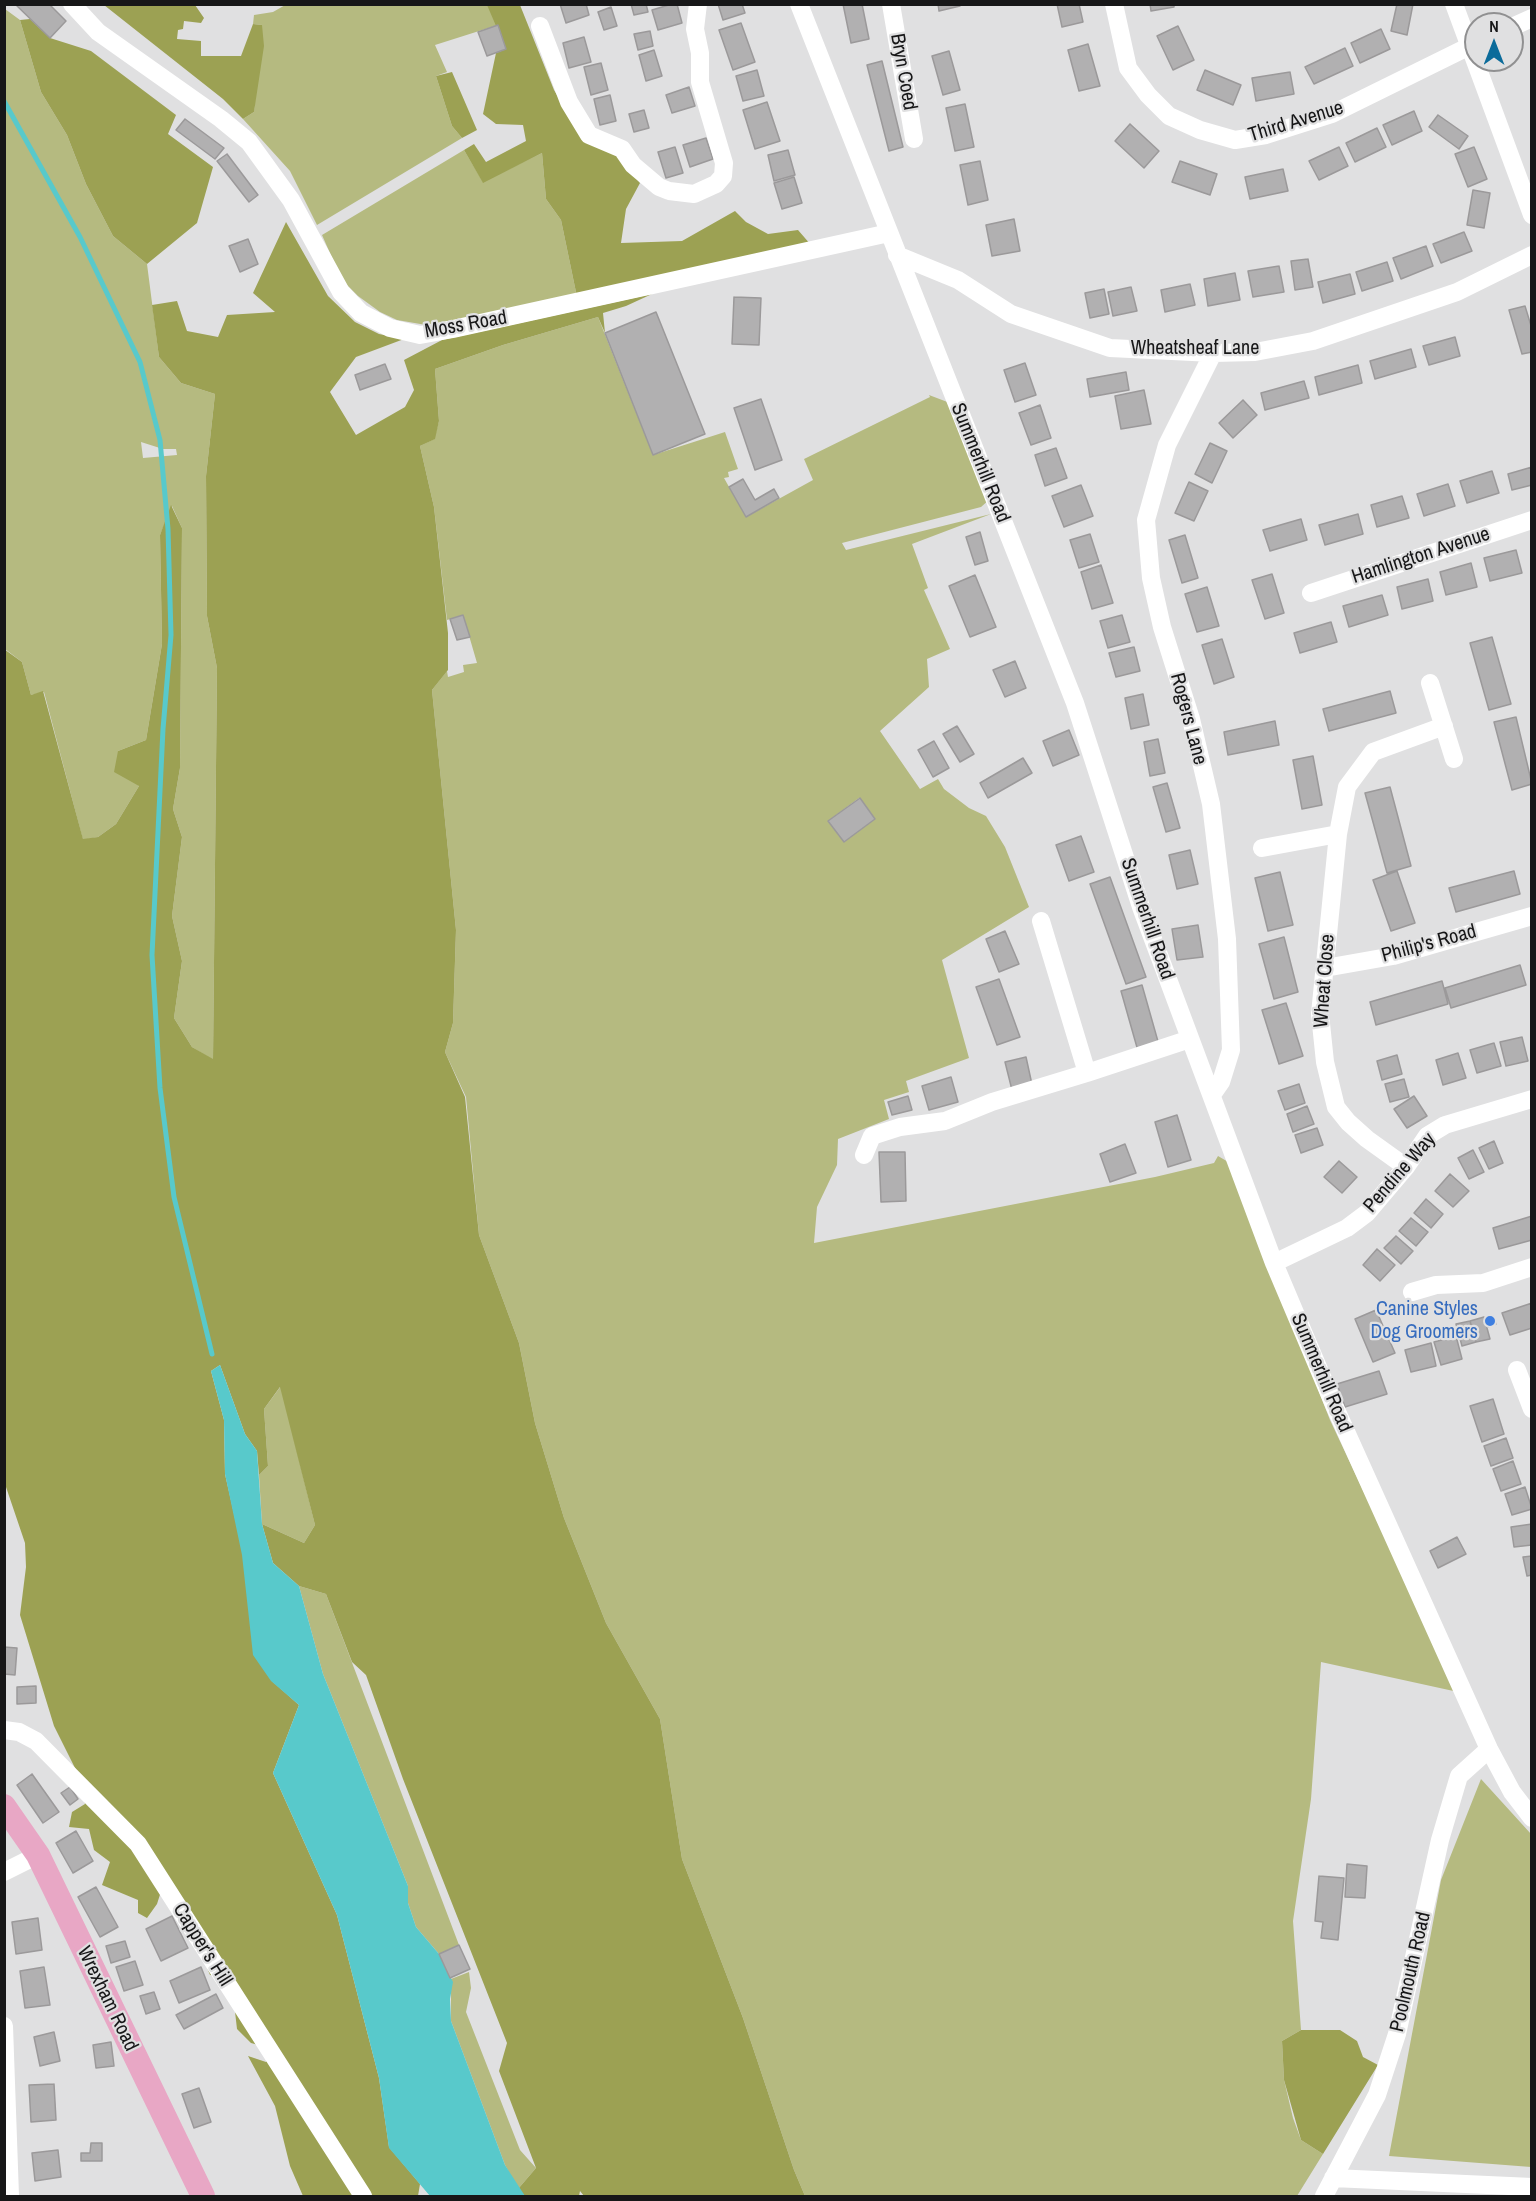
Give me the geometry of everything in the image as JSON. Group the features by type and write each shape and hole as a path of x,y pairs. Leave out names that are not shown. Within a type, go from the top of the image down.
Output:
{"main road":[{"name":"Wrexham Road","path":"4,1806 38,1855 203,2196"}],"street":[{"name":"Moss Road","path":"72,4 98,32 221,119 249,142 291,200 341,292 361,313 390,328 420,335 453,329 889,233"},
{"path":"540,26 569,102 589,135 622,148 633,165 659,187 669,191 694,194 716,184 723,176 724,163 700,82 699,52 695,29 698,4"},
{"name":"Summerhill Road","path":"800,4 1075,703 1141,907 1274,1263 1334,1405 1489,1749 1512,1792 1532,1818"},
{"name":"Bryn Coed","path":"891,4 914,139"},
{"name":"Third Avenue","path":"1114,4 1128,68 1148,95 1169,116 1200,130 1235,140 1266,135 1332,114 1464,48"},
{"path":"1454,4 1464,25"},
{"path":"1483,72 1532,215"},
{"name":"Wheatsheaf Lane","path":"897,255 958,280 1011,314 1110,348 1213,353 1255,352 1313,341 1456,292 1532,255"},
{"name":"Rogers Lane","path":"1212,1095 1221,1082 1231,1050 1227,939 1211,804 1191,719 1162,627 1151,578 1146,520 1167,445 1213,353"},
{"name":"Hamlington Avenue","path":"1311,593 1532,520"},
{"path":"1430,683 1454,759"},
{"name":"Wheat Close","path":"1406,1167 1367,1139 1348,1122 1336,1107 1321,1038 1320,1014 1338,834 1347,786 1373,752 1444,726"},
{"path":"1262,848 1338,834"},
{"name":"Philip's Road","path":"1325,968 1393,956 1532,916"},
{"path":"1041,921 1087,1073"},
{"path":"864,1155 872,1136 900,1127 945,1121 992,1102 1190,1039"},
{"name":"Pendine Way","path":"1274,1263 1347,1228 1367,1213 1406,1167 1427,1136 1444,1125 1532,1099"},
{"path":"1412,1292 1436,1285 1483,1283 1532,1267"},
{"path":"1517,1370 1532,1409"},
{"name":"Capper's Hill","path":"4,1730 18,1732 36,1741 138,1844 363,2196"},
{"name":"Poolmouth Road","path":"1324,2196 1377,2095 1397,2034 1440,1840 1459,1776 1489,1749"},
{"path":"4,1872 38,1855"},
{"path":"4,2026 10,2196"},
{"path":"1333,2178 1532,2187"}],"green space":[{"path":"287,4 487,4 498,25 435,45 447,72 436,76 452,126 462,138 317,225 290,171 243,119 254,112 262,25 253,24 254,15 273,12"},
{"path":"104,5 195,5 204,18 201,23 184,21 183,29 178,30 177,39 201,41 201,56 241,56 253,24 262,25 264,46 254,112 243,119 223,99"},
{"path":"487,5 520,5 554,90 585,142 616,152 640,183 626,209 621,243 682,241 735,211 746,222 768,234 798,230 811,245 577,297 561,220 546,199 542,153 483,183 464,150 474,144 486,162 526,141 523,125 496,124 483,114 496,53 506,49"},
{"path":"5,9 20,20 41,92 67,135 86,184 113,236 147,264 159,357 181,383 215,394 206,476 207,616 217,668 213,1060 192,1047 174,1018 182,961 172,916 182,837 173,809 180,768 182,528 172,506 160,535 162,644 146,740 118,751 139,786 116,824 98,837 83,840 44,692 31,695 22,662 5,649","holes":["141,442 163,449 176,449 177,455 143,458"]},
{"path":"30,19 50,38 91,51 176,115 168,134 213,167 197,223 147,264 113,236 86,184 67,135 41,92 20,20"},
{"path":"452,72 477,130 462,138 452,126 436,76"},
{"path":"464,150 483,182 542,153 546,199 561,220 577,297 432,326 397,320 380,312 347,285 322,235"},
{"path":"286,222 328,296 355,322 379,334 404,339 356,357 330,392 356,435 405,407 414,390 404,360 442,340 652,294 603,313 605,333 598,317 503,345 435,369 439,421 435,439 420,446 434,507 448,633 448,670 432,690 456,930 453,1023 445,1052 465,1097 479,1235 519,1343 535,1423 564,1518 606,1623 660,1719 682,1859 743,2018 794,2170 805,2196 584,2196 580,2191 579,2196 525,2196 518,2189 536,2168 499,2071 507,2043 403,1779 366,1675 352,1662 326,1594 299,1586 273,1563 262,1524 304,1543 315,1525 280,1387 264,1409 268,1466 259,1475 257,1451 245,1434 220,1365 211,1371 224,1420 225,1474 272,1681 299,1705 273,1773 337,1915 379,2078 389,2147 420,2184 418,2196 303,2196 290,2166 275,2106 248,2056 266,2062 274,2054 273,2049 251,2043 237,2029 231,1977 210,1975 177,1892 165,1879 157,1904 147,1918 138,1913 138,1900 102,1885 110,1862 94,1850 89,1829 69,1827 72,1812 85,1804 81,1780 54,1726 20,1615 26,1567 25,1543 6,1487 4,649 22,662 31,695 43,691 83,839 98,837 116,824 139,786 114,772 118,751 146,740 162,644 160,535 171,505 182,528 180,768 173,809 182,837 172,916 182,961 174,1018 192,1047 213,1059 217,668 207,616 206,476 215,394 181,383 159,357 152,305 177,301 187,331 218,337 227,315 275,312 253,293"},
{"path":"598,317 653,455 725,432 738,469 728,472 729,477 724,478 746,517 813,480 804,459 930,397 929,395 950,403 989,500 981,507 842,543 846,550 991,514 912,544 928,588 924,590 950,649 927,659 929,687 880,731 920,789 938,779 944,789 969,808 986,816 1005,847 1029,907 942,960 969,1058 906,1081 909,1092 884,1100 889,1119 838,1139 837,1165 817,1207 814,1243 1155,1177 1214,1163 1218,1156 1230,1163 1330,1420 1458,1692 1321,1662 1311,1799 1293,1921 1301,2030 1282,2041 1284,2080 1293,2118 1301,2140 1323,2154 1297,2196 805,2196 794,2170 743,2018 682,1859 660,1719 606,1623 564,1518 535,1423 519,1343 479,1235 466,1097 445,1052 453,1023 456,930 432,690 447,671 448,677 464,672 463,665 477,663 463,615 447,620 434,507 420,446 434,439 439,421 435,369 503,345","holes":["859,798 875,819 844,842 828,821"]},
{"path":"281,1386 315,1525 304,1543 262,1524 259,1475 268,1466 264,1409"},
{"path":"299,1586 326,1594 459,1945 439,1954 416,1927 408,1903 408,1886 323,1674"},
{"path":"1481,1779 1531,1834 1531,2167 1389,2156 1441,1880"},
{"path":"469,1972 471,1988 466,2012 520,2150 536,2168 518,2189 505,2165 451,2021 451,1979"},
{"path":"1301,2030 1340,2030 1357,2041 1363,2057 1378,2065 1323,2154 1301,2140 1284,2080 1282,2041"}],"water":[{"path":"220,1365 245,1434 257,1451 262,1524 273,1563 299,1586 323,1674 408,1886 408,1903 416,1927 439,1954 453,1982 450,1999 451,2021 505,2165 525,2196 430,2196 389,2148 379,2078 337,1915 273,1773 299,1705 271,1681 253,1655 242,1555 225,1474 224,1420 211,1371"}],"building":[{"path":"15,4 49,4 66,21 50,38"},
{"path":"560,4 586,4 589,15 566,23"},
{"path":"631,4 646,4 648,12 634,15"},
{"path":"677,4 682,23 658,30 652,10"},
{"path":"718,4 742,4 745,13 723,20"},
{"path":"843,4 862,4 869,39 851,43"},
{"path":"938,4 960,4 960,6 939,11"},
{"path":"1057,4 1079,4 1083,22 1062,27"},
{"path":"1150,4 1174,4 1174,7 1151,11"},
{"path":"1397,4 1413,4 1407,35 1391,31"},
{"path":"611,7 617,26 604,30 598,12"},
{"path":"741,23 755,62 733,70 719,30"},
{"path":"498,25 506,49 487,56 478,32"},
{"path":"1178,26 1194,60 1173,70 1157,36"},
{"path":"1381,29 1390,49 1360,63 1351,43"},
{"path":"650,31 653,46 638,50 634,34"},
{"path":"584,37 591,62 569,68 563,43"},
{"path":"1088,44 1100,86 1079,91 1068,50"},
{"path":"1345,48 1353,66 1314,84 1305,67"},
{"path":"654,50 662,76 646,81 639,55"},
{"path":"949,51 960,90 943,95 932,56"},
{"path":"882,61 903,147 889,151 867,65"},
{"path":"601,63 608,90 591,95 584,67"},
{"path":"757,70 764,96 743,101 736,76"},
{"path":"1205,70 1241,85 1233,105 1197,90"},
{"path":"1290,72 1294,94 1256,101 1252,78"},
{"path":"689,87 695,106 672,113 666,95"},
{"path":"610,95 616,121 600,125 594,99"},
{"path":"767,102 780,141 755,149 743,110"},
{"path":"965,104 974,147 955,151 946,108"},
{"path":"644,110 649,128 634,132 629,114"},
{"path":"1414,111 1422,131 1392,145 1383,125"},
{"path":"1438,115 1468,136 1459,149 1429,127"},
{"path":"185,119 224,148 215,159 176,130"},
{"path":"1130,124 1159,151 1144,168 1115,141"},
{"path":"1377,128 1386,147 1355,162 1346,143"},
{"path":"706,138 713,159 690,167 683,145"},
{"path":"675,147 683,173 666,178 658,152"},
{"path":"1339,147 1348,166 1319,180 1309,161"},
{"path":"1474,147 1487,179 1468,187 1455,154"},
{"path":"788,150 795,175 774,181 768,155"},
{"path":"227,154 258,195 249,202 217,161"},
{"path":"980,161 988,200 968,205 960,165"},
{"path":"1180,161 1217,174 1210,195 1172,182"},
{"path":"1283,169 1288,191 1250,199 1245,177"},
{"path":"794,177 802,203 782,209 774,183"},
{"path":"1473,190 1490,193 1484,228 1467,225"},
{"path":"1014,219 1020,251 992,256 986,225"},
{"path":"1464,232 1472,251 1441,263 1433,244"},
{"path":"248,239 258,264 240,272 229,246"},
{"path":"1426,246 1433,266 1401,279 1393,258"},
{"path":"1308,259 1313,287 1295,290 1291,261"},
{"path":"1387,262 1393,281 1362,291 1356,272"},
{"path":"1279,266 1284,292 1253,297 1248,271"},
{"path":"1235,273 1240,300 1208,306 1204,279"},
{"path":"1350,274 1355,294 1323,303 1318,282"},
{"path":"1190,284 1195,305 1165,312 1161,290"},
{"path":"1131,287 1137,311 1113,316 1108,292"},
{"path":"1104,289 1109,314 1090,318 1085,293"},
{"path":"734,297 761,298 759,345 732,344"},
{"path":"1525,306 1532,329 1532,352 1522,354 1509,310"},
{"path":"656,312 705,434 653,455 605,333"},
{"path":"1455,337 1460,356 1429,365 1423,346"},
{"path":"1411,349 1416,367 1375,379 1370,361"},
{"path":"1025,363 1036,395 1015,402 1004,370"},
{"path":"385,364 391,379 360,390 355,375"},
{"path":"1358,365 1362,383 1319,395 1315,377"},
{"path":"1126,372 1129,390 1090,397 1087,379"},
{"path":"1304,381 1309,398 1265,410 1261,393"},
{"path":"1144,390 1151,424 1121,429 1115,396"},
{"path":"761,399 782,460 755,470 734,408"},
{"path":"1243,400 1257,415 1233,438 1219,423"},
{"path":"1040,405 1051,438 1031,445 1019,413"},
{"path":"1210,443 1227,451 1212,483 1195,474"},
{"path":"1056,448 1067,478 1045,486 1035,455"},
{"path":"1532,467 1532,485 1512,490 1508,474"},
{"path":"1492,471 1499,493 1467,503 1460,481"},
{"path":"743,479 755,500 774,489 779,498 746,517 729,487"},
{"path":"1189,482 1208,491 1194,521 1175,513"},
{"path":"1448,484 1455,506 1424,516 1417,494"},
{"path":"1081,485 1093,516 1064,527 1052,496"},
{"path":"1402,496 1409,518 1377,527 1371,505"},
{"path":"1358,514 1363,534 1325,545 1319,525"},
{"path":"1301,519 1307,540 1270,551 1263,530"},
{"path":"980,532 988,561 975,565 966,537"},
{"path":"1090,534 1099,562 1079,568 1070,540"},
{"path":"1185,535 1198,578 1182,583 1169,540"},
{"path":"1516,550 1522,573 1490,581 1484,558"},
{"path":"1471,563 1477,587 1446,595 1440,572"},
{"path":"1101,565 1113,603 1092,609 1081,572"},
{"path":"1272,574 1284,613 1265,619 1252,580"},
{"path":"975,575 996,627 970,637 949,586"},
{"path":"1428,579 1433,601 1402,609 1397,587"},
{"path":"1207,587 1219,626 1197,632 1185,594"},
{"path":"1382,595 1388,615 1349,627 1343,606"},
{"path":"463,615 470,637 457,640 450,619"},
{"path":"1122,615 1130,642 1108,648 1100,621"},
{"path":"1331,622 1337,642 1300,653 1294,633"},
{"path":"1492,637 1511,704 1489,710 1470,643"},
{"path":"1222,639 1234,677 1214,684 1202,645"},
{"path":"1134,647 1140,671 1116,677 1109,653"},
{"path":"1015,661 1026,688 1005,697 993,670"},
{"path":"1390,691 1396,713 1329,731 1323,709"},
{"path":"1143,694 1149,725 1131,729 1125,698"},
{"path":"1516,717 1532,784 1512,790 1494,722"},
{"path":"1275,721 1279,745 1228,755 1224,732"},
{"path":"957,726 974,754 960,762 943,734"},
{"path":"1069,730 1079,755 1053,766 1043,741"},
{"path":"1158,739 1165,773 1150,776 1144,742"},
{"path":"934,741 949,768 933,777 918,750"},
{"path":"1313,756 1322,805 1302,809 1293,760"},
{"path":"1023,758 1032,773 988,798 980,783"},
{"path":"1167,783 1180,828 1166,832 1153,787"},
{"path":"1390,787 1411,866 1387,873 1365,793"},
{"path":"860,798 875,819 844,842 828,821"},
{"path":"1081,836 1094,872 1069,881 1056,845"},
{"path":"1190,850 1198,884 1177,889 1169,855"},
{"path":"1397,871 1415,923 1391,931 1373,880"},
{"path":"1514,871 1520,894 1456,912 1449,888"},
{"path":"1280,872 1293,925 1268,931 1255,878"},
{"path":"1110,877 1146,977 1126,984 1090,884"},
{"path":"1198,925 1203,957 1177,960 1172,929"},
{"path":"1005,931 1019,964 999,972 986,939"},
{"path":"1284,937 1298,992 1274,999 1259,944"},
{"path":"1520,965 1526,985 1451,1008 1445,988"},
{"path":"999,979 1020,1037 997,1045 976,987"},
{"path":"1442,981 1448,1004 1376,1025 1370,1002"},
{"path":"1142,985 1159,1045 1138,1051 1121,991"},
{"path":"1286,1003 1303,1056 1279,1064 1262,1010"},
{"path":"1522,1037 1528,1061 1506,1066 1500,1042"},
{"path":"1494,1043 1501,1066 1477,1073 1470,1050"},
{"path":"1458,1053 1466,1078 1443,1085 1436,1060"},
{"path":"1397,1055 1402,1074 1382,1080 1377,1061"},
{"path":"1026,1057 1033,1089 1013,1094 1005,1062"},
{"path":"951,1077 958,1102 929,1110 922,1086"},
{"path":"1404,1079 1409,1097 1390,1102 1385,1084"},
{"path":"1299,1084 1305,1103 1285,1110 1278,1091"},
{"path":"908,1096 912,1110 892,1115 888,1102"},
{"path":"1414,1096 1427,1116 1407,1128 1394,1109"},
{"path":"1307,1106 1314,1124 1293,1132 1287,1114"},
{"path":"1177,1115 1191,1160 1168,1167 1155,1122"},
{"path":"1317,1128 1323,1145 1301,1153 1295,1135"},
{"path":"1494,1141 1503,1163 1489,1169 1479,1148"},
{"path":"1125,1144 1136,1173 1110,1182 1100,1154"},
{"path":"1473,1150 1484,1172 1469,1179 1458,1158"},
{"path":"879,1152 905,1152 906,1201 881,1202"},
{"path":"1339,1161 1357,1177 1342,1193 1324,1177"},
{"path":"1450,1174 1469,1191 1453,1207 1435,1191"},
{"path":"1426,1199 1443,1214 1431,1228 1414,1213"},
{"path":"1532,1216 1532,1240 1499,1249 1493,1228"},
{"path":"1411,1218 1428,1232 1416,1246 1399,1231"},
{"path":"1396,1236 1413,1251 1401,1264 1384,1248"},
{"path":"1377,1249 1395,1265 1380,1281 1363,1265"},
{"path":"1532,1303 1532,1328 1510,1335 1502,1313"},
{"path":"1376,1310 1395,1353 1373,1362 1355,1319"},
{"path":"1493,1316 1496,1324 1488,1327 1485,1318"},
{"path":"1484,1317 1490,1339 1476,1342 1470,1321"},
{"path":"1470,1321 1476,1342 1462,1346 1456,1324"},
{"path":"1456,1336 1462,1359 1441,1365 1434,1342"},
{"path":"1431,1343 1436,1366 1411,1372 1405,1350"},
{"path":"1379,1371 1387,1394 1345,1407 1337,1384"},
{"path":"1493,1399 1504,1434 1482,1442 1470,1406"},
{"path":"1506,1438 1513,1458 1491,1466 1484,1446"},
{"path":"1513,1461 1521,1484 1501,1491 1493,1469"},
{"path":"1525,1487 1532,1509 1512,1515 1505,1494"},
{"path":"1532,1524 1532,1545 1514,1547 1511,1527"},
{"path":"1457,1537 1466,1554 1438,1568 1430,1551"},
{"path":"1532,1556 1532,1575 1527,1576 1523,1557"},
{"path":"4,1647 17,1648 15,1675 4,1674"},
{"path":"36,1686 36,1703 17,1704 17,1687"},
{"path":"32,1774 59,1812 43,1823 17,1785"},
{"path":"70,1787 78,1799 70,1805 61,1793"},
{"path":"76,1831 93,1861 73,1873 56,1843"},
{"path":"1347,1864 1367,1866 1365,1898 1345,1897"},
{"path":"1319,1876 1344,1878 1338,1940 1321,1938 1323,1922 1315,1921"},
{"path":"96,1887 118,1927 100,1937 78,1897"},
{"path":"172,1916 188,1948 161,1961 146,1929"},
{"path":"38,1918 42,1950 16,1954 12,1922"},
{"path":"125,1941 130,1957 111,1963 106,1946"},
{"path":"459,1945 470,1969 450,1978 439,1954"},
{"path":"135,1961 143,1985 124,1991 116,1967"},
{"path":"44,1967 50,2005 25,2008 20,1971"},
{"path":"201,1967 210,1990 179,2003 170,1981"},
{"path":"154,1992 160,2009 146,2014 140,1996"},
{"path":"216,1994 223,2008 184,2029 176,2015"},
{"path":"54,2032 60,2061 40,2066 34,2037"},
{"path":"111,2042 114,2066 96,2068 93,2045"},
{"path":"54,2084 56,2120 31,2122 29,2085"},
{"path":"199,2088 211,2122 194,2128 182,2094"},
{"path":"91,2143 102,2143 102,2161 81,2161 81,2153 90,2153"},
{"path":"58,2150 61,2177 35,2181 32,2153"}],"waterway":[{"path":"4,101 80,237 140,362 160,440 168,529 171,635 163,729 152,955 160,1088 174,1197 212,1354"}],"place":[{"name":"Canine Styles Dog Groomers","path":"1490,1321"}]}
